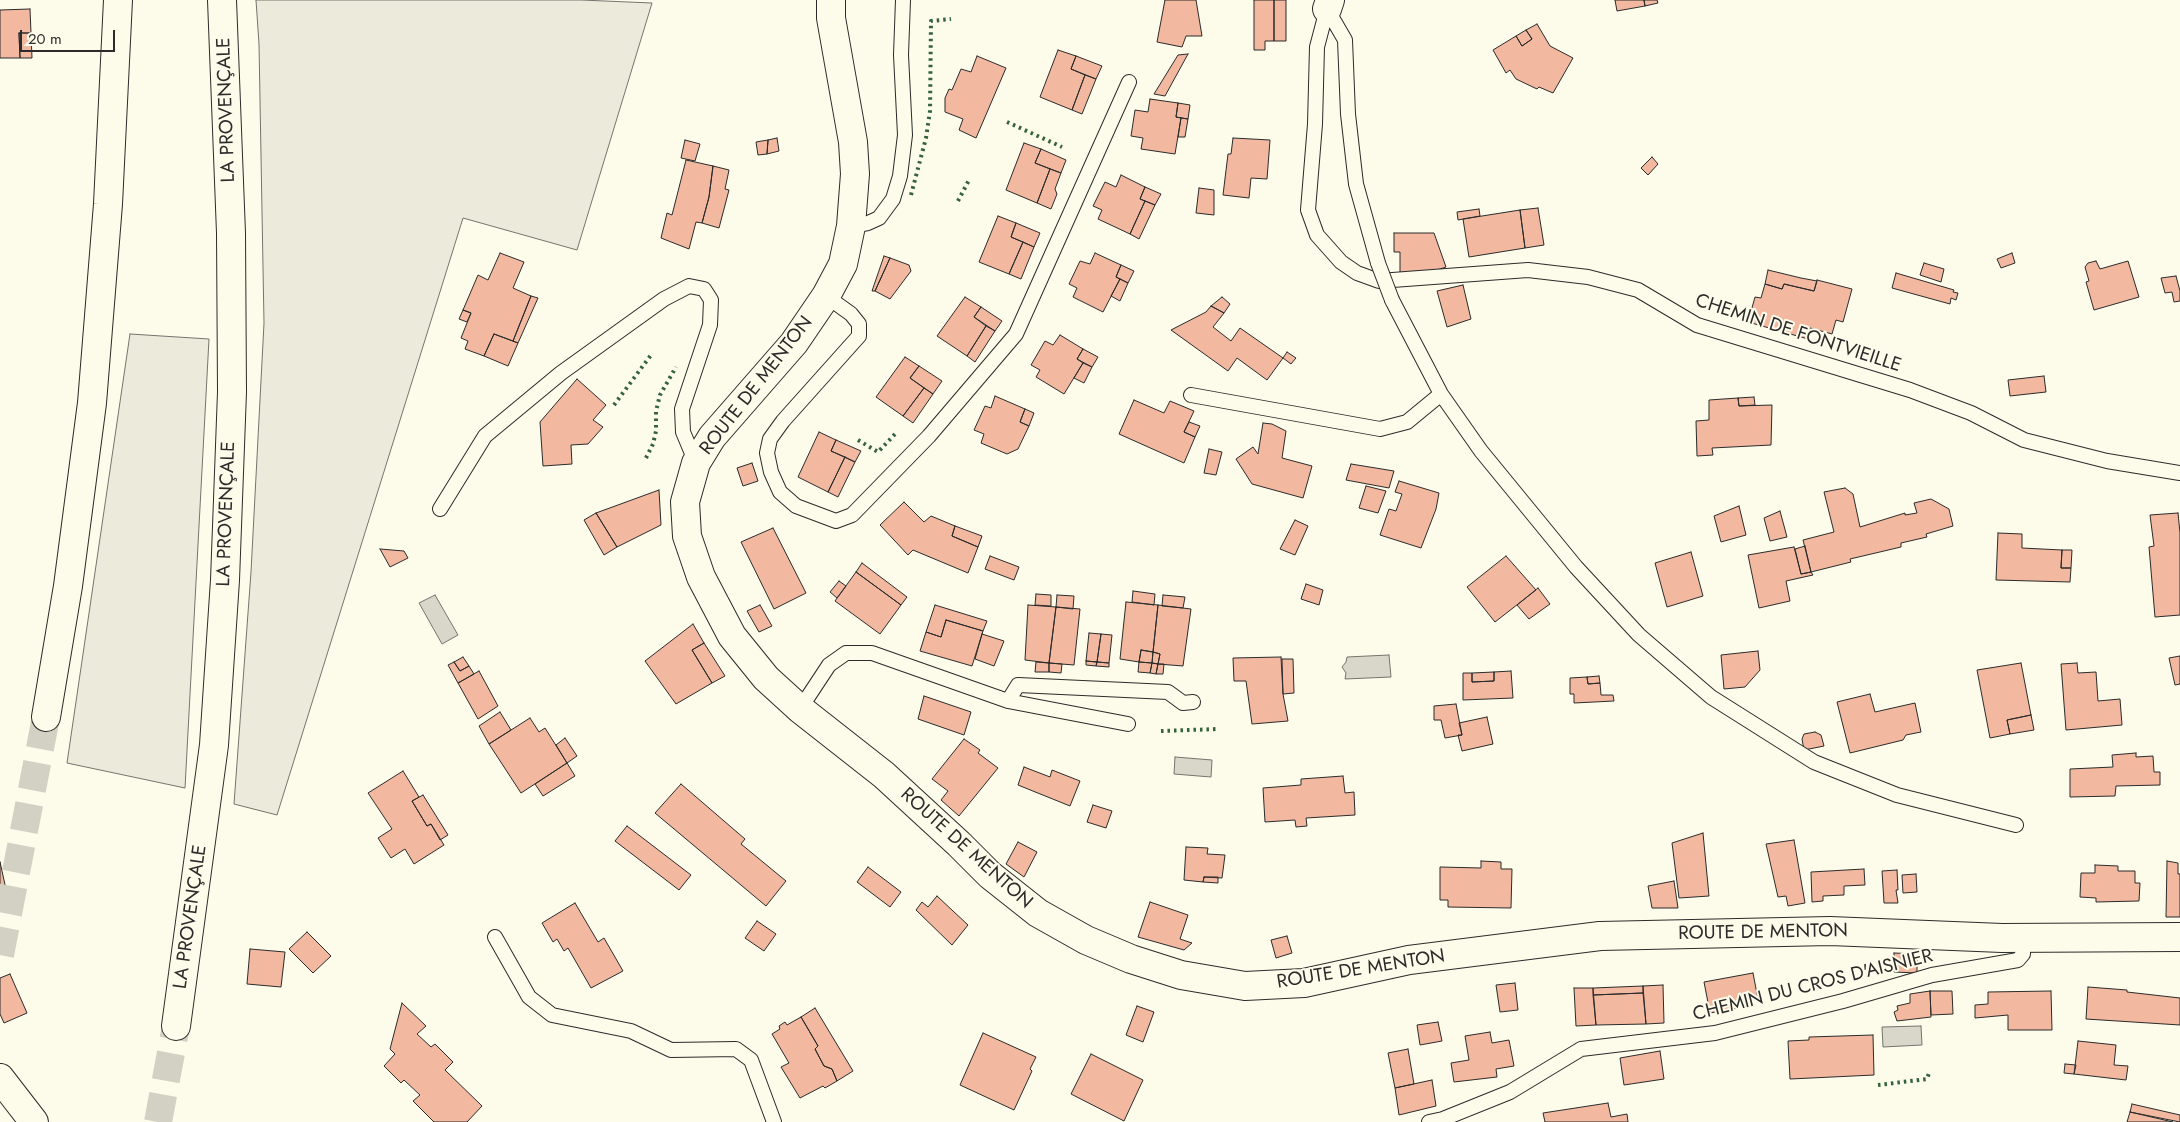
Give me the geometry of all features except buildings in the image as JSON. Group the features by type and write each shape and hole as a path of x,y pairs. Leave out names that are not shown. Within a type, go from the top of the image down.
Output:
{"main road":[{"path":"46,717 68,586 92,403 108,204 118,0"},
{"name":"LA PROVENÇALE","path":"176,1026 214,745 225,580 232,392 231,233 222,0"},
{"name":"ROUTE DE MENTON","path":"831,0 831,18 853,142 855,174 851,226 843,264 826,296 794,343 712,437 696,464 685,502 687,536 701,576 732,636 766,678 800,709 884,775 990,875 1038,913 1086,940 1131,959 1181,975 1246,986 1304,983 1408,960 1600,936 1830,931 2023,938 2180,937"},
{"path":"0,1078 34,1122"}],"lane":[{"path":"851,226 868,223 879,218 893,199 900,176 905,135 901,55 903,0"},
{"path":"1329,4 1346,40 1348,114 1356,184 1378,263 1392,300 1441,394 1481,451 1576,567 1639,635 1711,697 1814,762 1897,796 2016,826"},
{"name":"CHEMIN DE FONTVIEILLE","path":"1329,4 1317,48 1315,124 1308,210 1317,235 1341,262 1357,273 1379,281 1528,270 1588,277 1638,290 1697,325 1910,390 1971,414 2024,440 2107,461 2180,473"},
{"path":"826,296 852,314 859,324 859,336 783,421 770,440 767,453 771,472 780,492 796,506 836,521 852,515 929,436 1016,334 1129,82"},
{"path":"440,509 485,436 561,373 664,299 689,286 704,289 711,300 710,325 682,409 683,432 696,464"},
{"path":"1191,395 1380,429 1407,422 1441,394"},
{"path":"800,709 829,665 846,653 872,654 1008,701 1128,724"},
{"path":"1008,701 1018,686 1168,692 1183,703 1192,702"},
{"path":"495,937 529,997 552,1015 631,1031 671,1050 736,1049 751,1060 774,1122"},
{"name":"CHEMIN DU CROS D'AISNIER","path":"1429,1122 1444,1119 1510,1092 1582,1049 1716,1033 1843,1002 1932,975 2018,960 2023,954 2023,938"}],"shaded area":[{"path":"256,0 581,0 652,3 577,250 463,218 277,815 234,804 251,572 264,323 259,44"},
{"path":"130,334 209,339 185,788 67,763"},
{"path":"435,595 458,635 442,644 419,603"},
{"path":"1389,655 1391,677 1345,679 1346,673 1342,667 1347,657"},
{"path":"1175,757 1212,760 1211,777 1174,774"},
{"path":"1921,1026 1922,1045 1883,1047 1882,1027"}],"tunnel":[{"path":"0,955 46,717"},
{"path":"158,1122 176,1026"}],"hedge":[{"path":"911,195 926,138 930,111 931,21 951,19"},
{"path":"1007,122 1062,147"},
{"path":"958,201 970,178"},
{"path":"614,405 651,355"},
{"path":"646,458 653,444 656,431 656,411 660,395 676,367"},
{"path":"858,440 878,452 896,433"},
{"path":"1161,731 1218,729"},
{"path":"1878,1085 1927,1079 1929,1073"}]}
